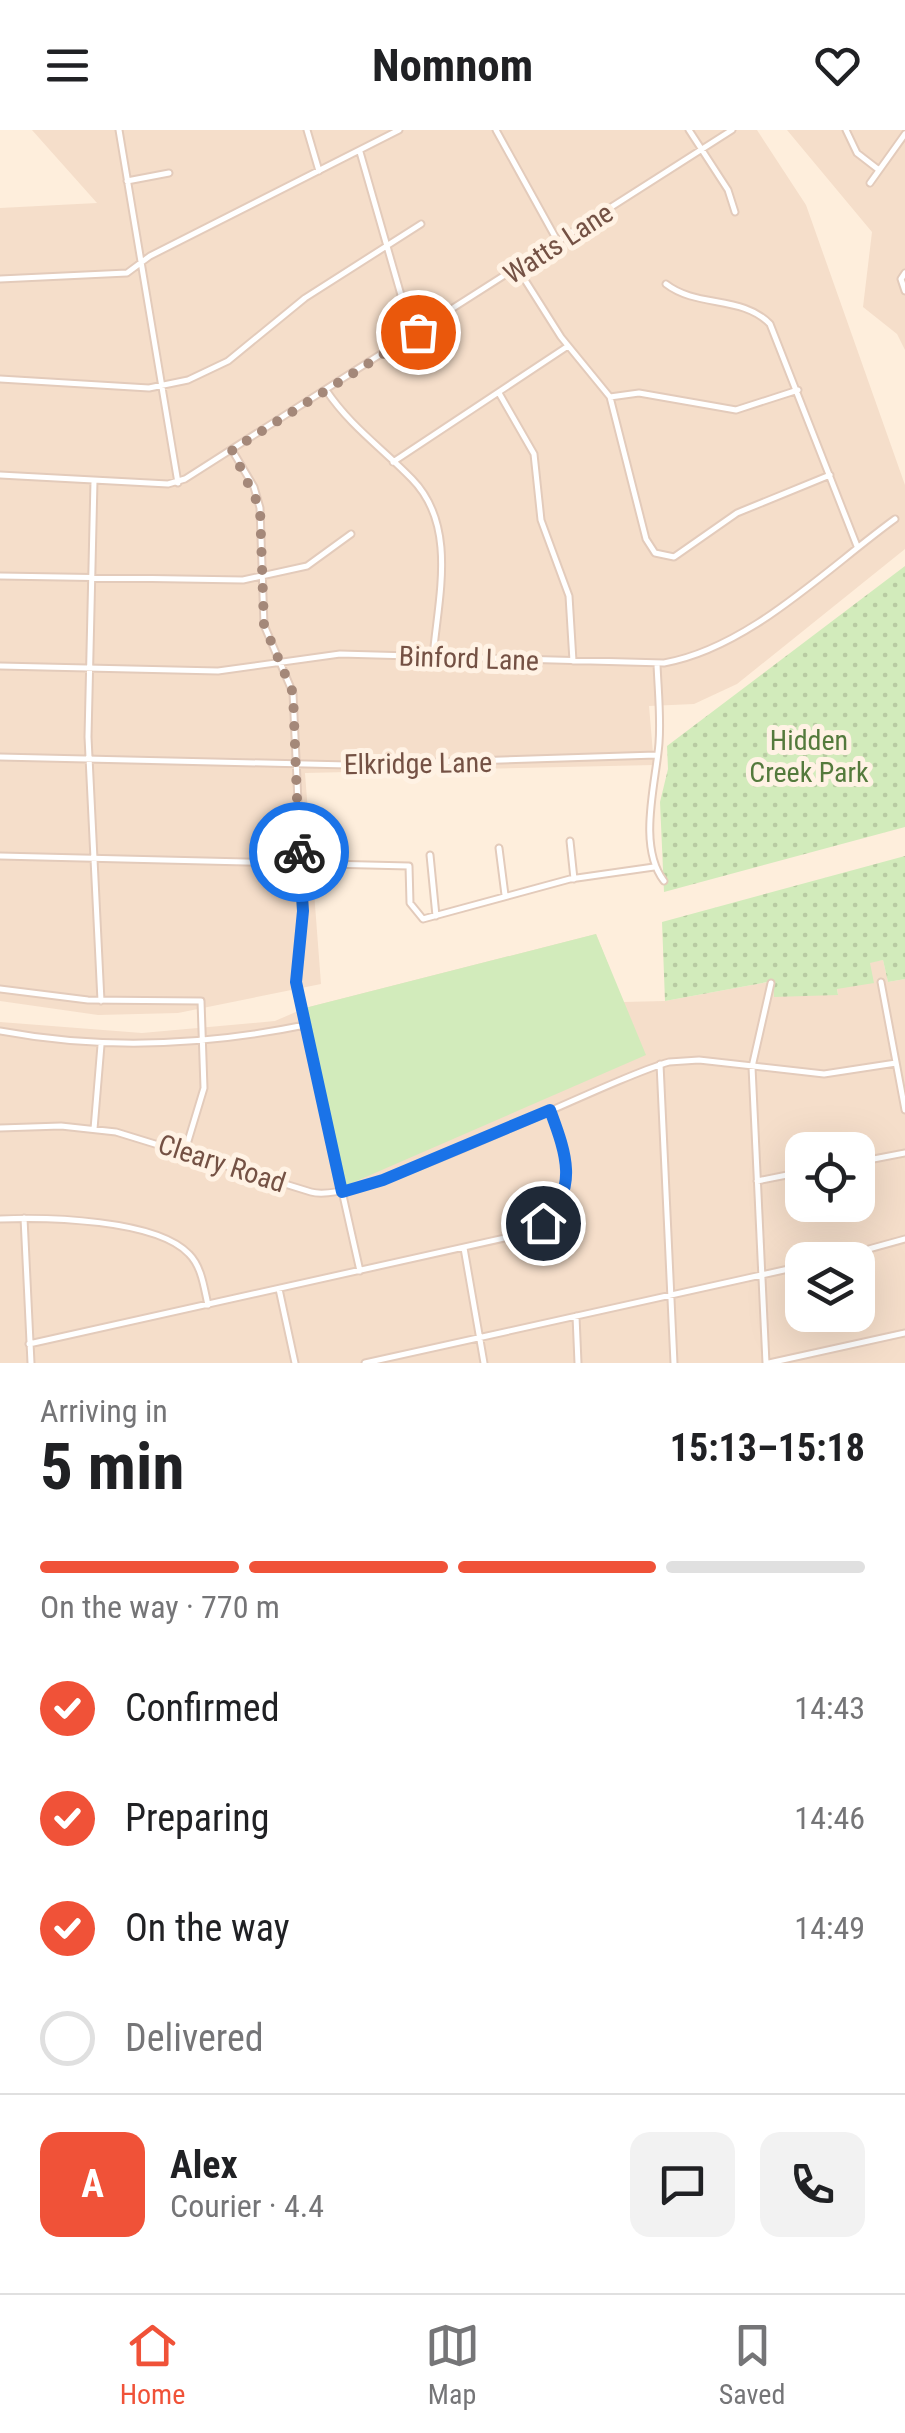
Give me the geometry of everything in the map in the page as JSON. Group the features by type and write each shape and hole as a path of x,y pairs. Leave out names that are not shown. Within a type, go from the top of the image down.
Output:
{"street":[{"path":"0,475 178,482 119,130"},
{"path":"307,130 319,171"},
{"path":"496,130 558,242"},
{"path":"688,130 728,190 735,212"},
{"name":"Watts Lane","path":"178,482 732,130"},
{"path":"846,130 857,153 880,170"},
{"path":"0,279 127,273 398,131"},
{"path":"870,183 905,134"},
{"path":"360,152 404,309 418,332"},
{"path":"127,181 169,173"},
{"path":"0,379 162,388 228,361 305,298 421,224"},
{"path":"518,269 568,346 610,398 646,540 663,557 681,554 737,513 830,475"},
{"path":"905,272 901,280 905,291"},
{"path":"666,284 679,293 762,316 777,336 857,546"},
{"path":"394,462 568,346"},
{"path":"326,390 350,422 423,493 440,536 433,656"},
{"path":"610,398 639,393 736,410 798,390"},
{"path":"499,393 534,454 541,520 569,596 573,661"},
{"path":"232,450 260,508 264,625 293,693 303,911 295,970 360,1271"},
{"path":"94,481 88,759 100,1001"},
{"name":"Binford Lane","path":"0,666 218,671 340,654 657,663 696,656 725,644 895,518"},
{"path":"0,576 207,581 262,578 307,566 350,534"},
{"path":"657,663 660,734 651,812 654,867 664,881"},
{"name":"Elkridge Lane","path":"0,757 294,764 656,754"},
{"path":"570,842 574,879"},
{"path":"498,848 505,895"},
{"path":"430,855 436,916"},
{"path":"0,856 410,866 413,910 423,919 574,879 654,867"},
{"path":"881,982 905,1110"},
{"path":"771,983 752,1067 768,1363 905,1333"},
{"path":"0,989 100,1001 201,1001 204,1088 185,1151"},
{"path":"0,1031 101,1045 200,1041 304,1025"},
{"path":"94,1129 101,1045"},
{"name":"Cleary Road","path":"0,1128 94,1129 185,1151 318,1194 342,1192 383,1180 660,1064 692,1060 824,1074 896,1063"},
{"path":"660,1064 674,1363"},
{"path":"29,1344 527,1233 554,1212 565,1191 568,1170 550,1110"},
{"path":"875,1159 905,1153"},
{"path":"758,1181 785,1175"},
{"path":"0,1218 88,1218 174,1243 197,1264 208,1305"},
{"path":"24,1218 31,1363"},
{"path":"875,1247 905,1238"},
{"path":"464,1248 483,1337 484,1363"},
{"path":"365,1363 785,1270"},
{"path":"279,1289 295,1363"},
{"path":"576,1316 578,1363"}],"shaded area":[{"path":"32,130 757,130 806,205 905,485 905,549 737,684 694,704 649,706 654,765 305,773 321,984 178,1013 98,1015 0,1001 0,208 97,203"},
{"path":"787,130 905,130 905,350 897,334 863,307 872,232"},
{"path":"596,934 623,1002 665,1001 774,981 774,996 838,994 837,989 870,962 883,960 888,982 905,979 905,1363 0,1363 0,1022 142,1033 275,1021 305,1008"}],"green space":[{"name":"Hidden Creek Park","path":"905,566 905,827 664,892 660,802 668,769 667,746"},
{"name":"Hidden Creek Park","path":"905,856 905,979 888,982 883,960 870,963 874,983 837,989 838,995 774,997 773,981 665,1001 662,922"},
{"path":"596,934 646,1055 345,1186 305,1008"}],"way so far":[{"path":"299,852 293,693 264,625 260,508 254,487 232,450 418,332"}],"route":[{"path":"299,852 303,911 296,982 342,1192 383,1180 550,1110 568,1170 563,1196 543,1223"}]}
